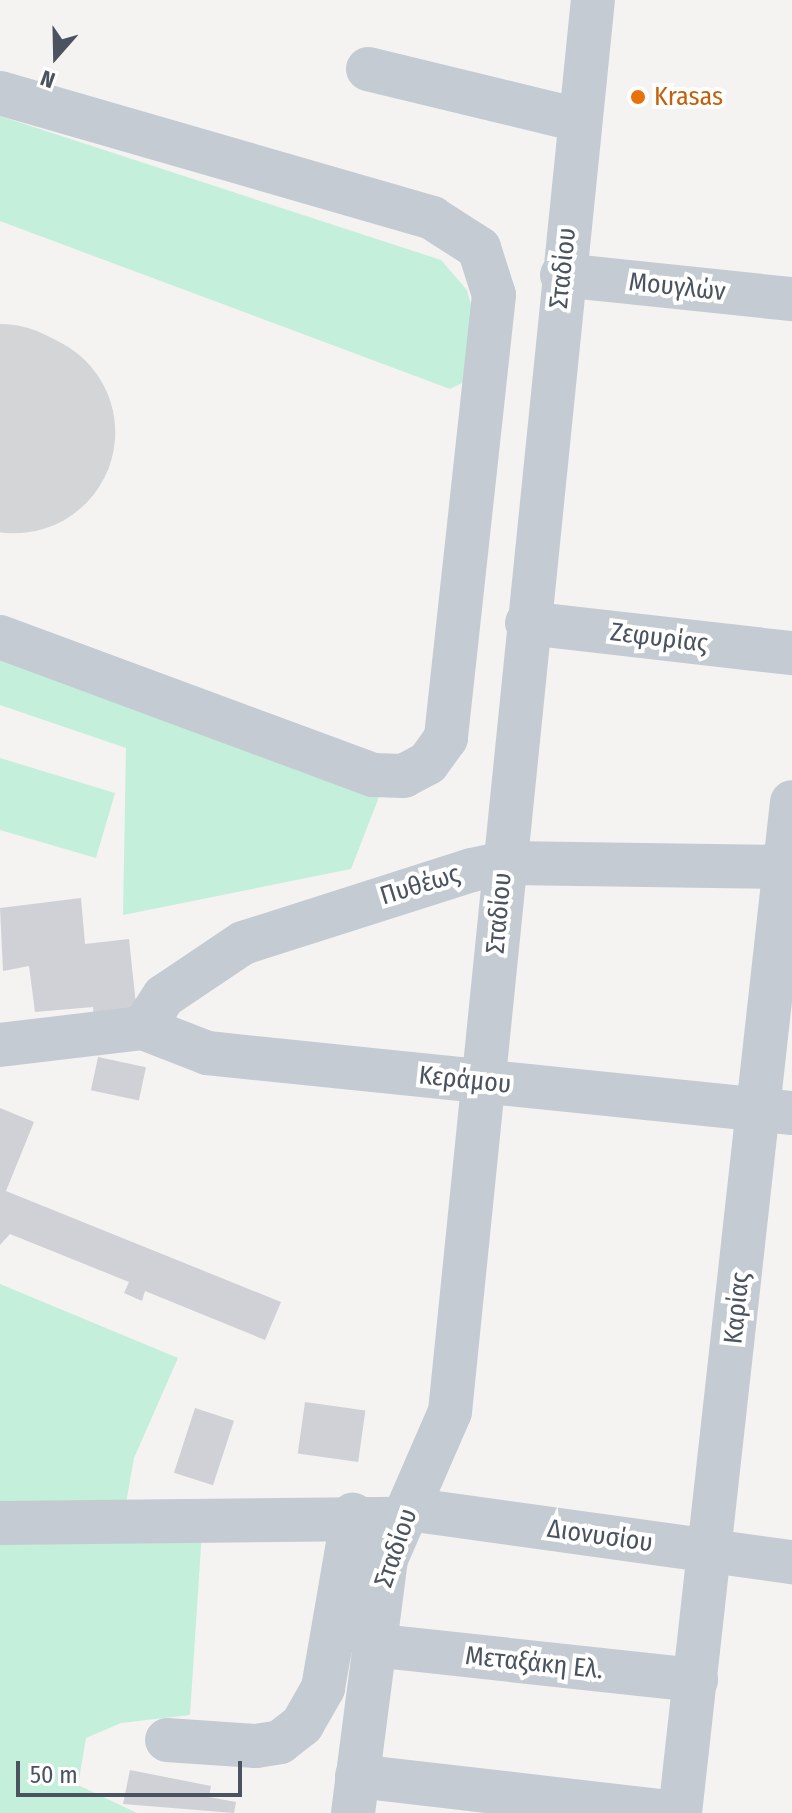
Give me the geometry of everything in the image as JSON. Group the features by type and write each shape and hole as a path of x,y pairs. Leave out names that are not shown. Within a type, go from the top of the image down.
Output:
{"street":[{"name":"Σταδίου","path":"355,1795 372,1645 386,1559 450,1412 562,275 593,0"},
{"path":"368,69 579,120"},
{"path":"0,93 432,218 479,248 494,295 446,738 428,763 404,776 373,775 0,637"},
{"name":"Μουγλών","path":"562,275 792,299"},
{"name":"Ζεφυρίας","path":"527,623 792,653"},
{"name":"Καρίας","path":"678,1813 710,1551 775,1111 785,867 792,802"},
{"name":"Πυθέως","path":"143,1028 164,996 243,943 504,863 785,867"},
{"path":"0,1045 143,1028"},
{"name":"Κεράμου","path":"143,1028 207,1053 775,1111"},
{"name":"Διονυσίου","path":"0,1523 405,1514 792,1562"},
{"path":"167,1740 256,1746 280,1742 302,1725 323,1688 353,1515"},
{"name":"Μεταξάκη Ελ.","path":"372,1645 696,1680"},
{"path":"355,1795 678,1813"}],"green space":[{"path":"0,116 441,260 467,290 473,312 464,382 450,389 0,221"},
{"path":"0,651 379,797 351,869 123,915 126,748 0,705"},
{"path":"0,758 115,793 96,858 0,830"},
{"path":"0,1284 178,1358 134,1458 125,1509 0,1513"},
{"path":"202,1531 190,1715 121,1723 86,1738 78,1785 137,1813 0,1813 0,1539"}],"building":[{"path":"81,898 85,944 129,939 137,1014 94,1019 93,1007 35,1012 29,966 3,971 0,908"},
{"path":"98,1057 146,1067 139,1100 91,1090"},
{"path":"0,1108 34,1122 6,1191 281,1302 265,1340 145,1291 142,1301 124,1293 129,1282 10,1234 0,1245"},
{"path":"305,1402 365,1410 358,1462 298,1453"},
{"path":"195,1408 234,1421 213,1485 174,1473"},
{"path":"130,1770 211,1786 209,1797 236,1802 234,1813 123,1804"}],"runway":[{"path":"0,425 14,432"}],"place":[{"name":"Krasas","path":"638,97"}]}
